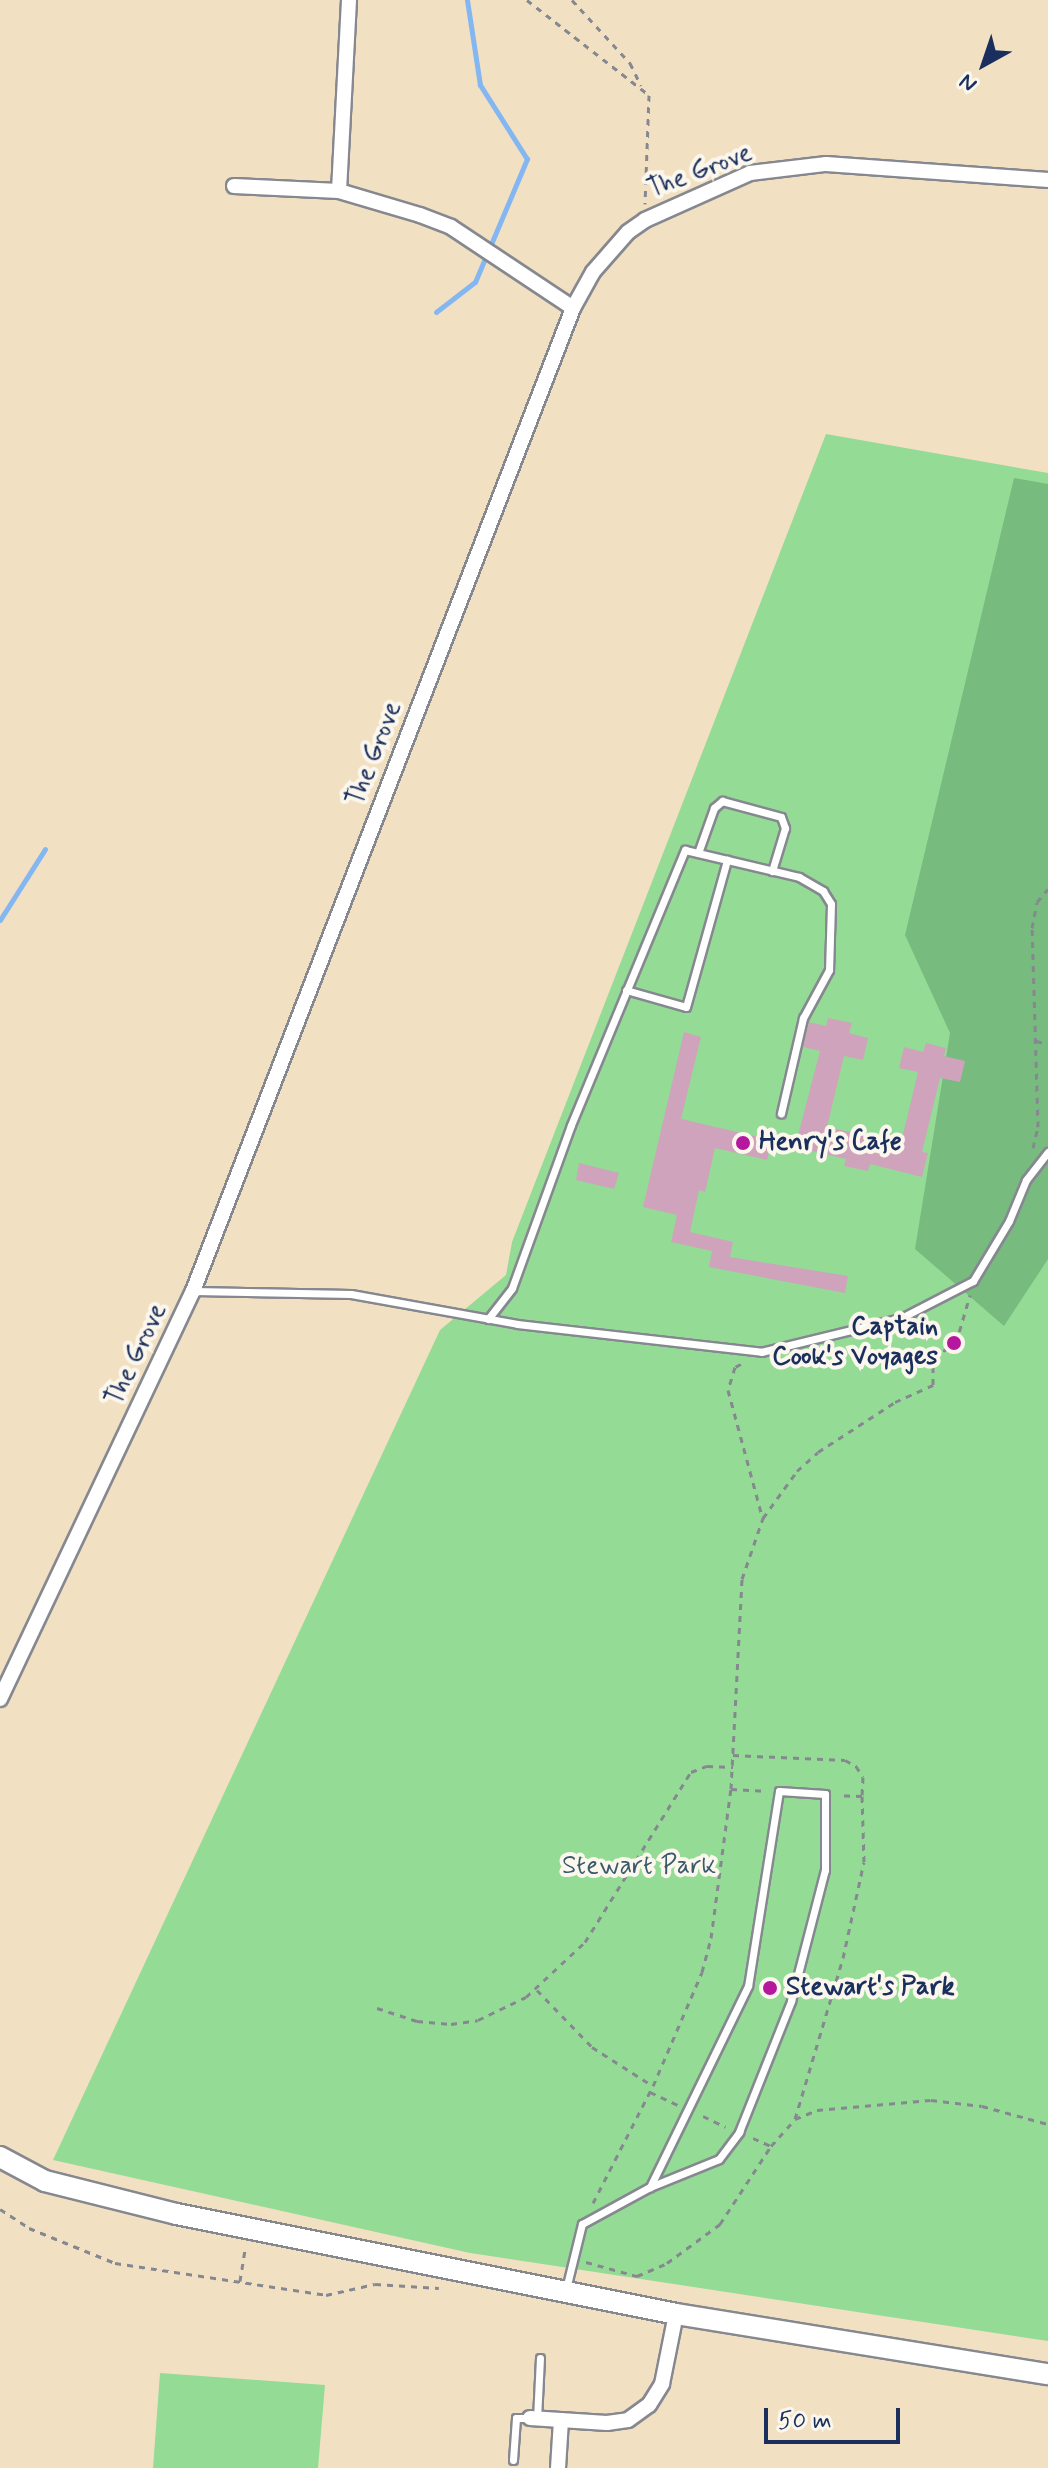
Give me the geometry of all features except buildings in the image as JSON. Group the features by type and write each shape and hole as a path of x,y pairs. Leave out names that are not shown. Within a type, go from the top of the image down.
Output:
{"main road":[{"path":"0,2157 45,2181 248,2229 504,2281 566,2289 676,2314 1048,2374"}],"street":[{"path":"339,191 349,0"},
{"name":"The Grove","path":"0,1699 193,1291 573,308 609,251 645,220 750,173 826,164 1048,180"},
{"path":"234,186 339,191 441,223 573,308"},
{"path":"534,2418 607,2423 628,2420 649,2405 662,2384 676,2314"},
{"path":"558,2468 561,2420"}],"lane":[{"path":"698,853 714,808 722,801 781,817 785,828 772,871"},
{"path":"488,1319 512,1288 560,1153 685,850 799,877 823,891 831,904 834,919 829,970 803,1018 781,1113"},
{"path":"626,990 686,1007 727,860"},
{"path":"193,1291 351,1294 488,1319 683,1345 761,1352 901,1318 973,1281 1009,1221 1026,1180 1048,1152"},
{"path":"566,2289 582,2224 650,2187 719,2159 739,2132 791,2001 825,1870 825,1794 779,1791 748,1986 650,2187"},
{"path":"513,2460 516,2418 534,2418 540,2358"}],"path":[{"path":"527,0 649,95 645,220"},
{"path":"572,0 630,63 642,90"},
{"path":"1026,1180 1038,1127 1032,928 1037,902 1048,889"},
{"path":"1036,1041 1048,1044"},
{"path":"582,2224 653,2086 705,1961 731,1789 742,1579 763,1518 797,1471 818,1452 895,1402 933,1385 933,1357 956,1343 973,1281"},
{"path":"761,1352 735,1367 728,1390 754,1475 763,1518"},
{"path":"572,2258 637,2276 667,2263 720,2224 771,2146 795,2119 843,1958 861,1875 863,1777 856,1766 845,1760 733,1755"},
{"path":"377,2008 417,2021 466,2023 499,2012 537,1989 585,1942 691,1772 707,1766 733,1767"},
{"path":"731,1789 779,1791"},
{"path":"825,1794 862,1796"},
{"path":"537,1989 592,2047 653,2086"},
{"path":"650,2092 682,2106"},
{"path":"795,2119 817,2110 931,2100 982,2106 1048,2124"},
{"path":"703,2116 726,2127"},
{"path":"753,2138 771,2146"},
{"path":"0,2209 29,2228 115,2263 326,2295 375,2284 453,2289"},
{"path":"240,2283 248,2229"}],"green space":[{"name":"Stewart Park","path":"826,434 1048,473 1048,2341 470,2253 53,2160 440,1330 506,1275 512,1242"},
{"path":"1014,478 1048,484 1048,1259 1004,1326 915,1249 950,1033 905,935"},
{"path":"160,2373 325,2385 318,2468 153,2468"}],"waterway":[{"path":"436,312 475,282 527,159 480,85 467,0"},
{"path":"0,920 45,849"}],"place":[{"name":"Henry's Cafe","path":"743,1143"},
{"name":"Captain Cook's Voyages","path":"954,1343"},
{"name":"Stewart's Park","path":"770,1988"}]}
